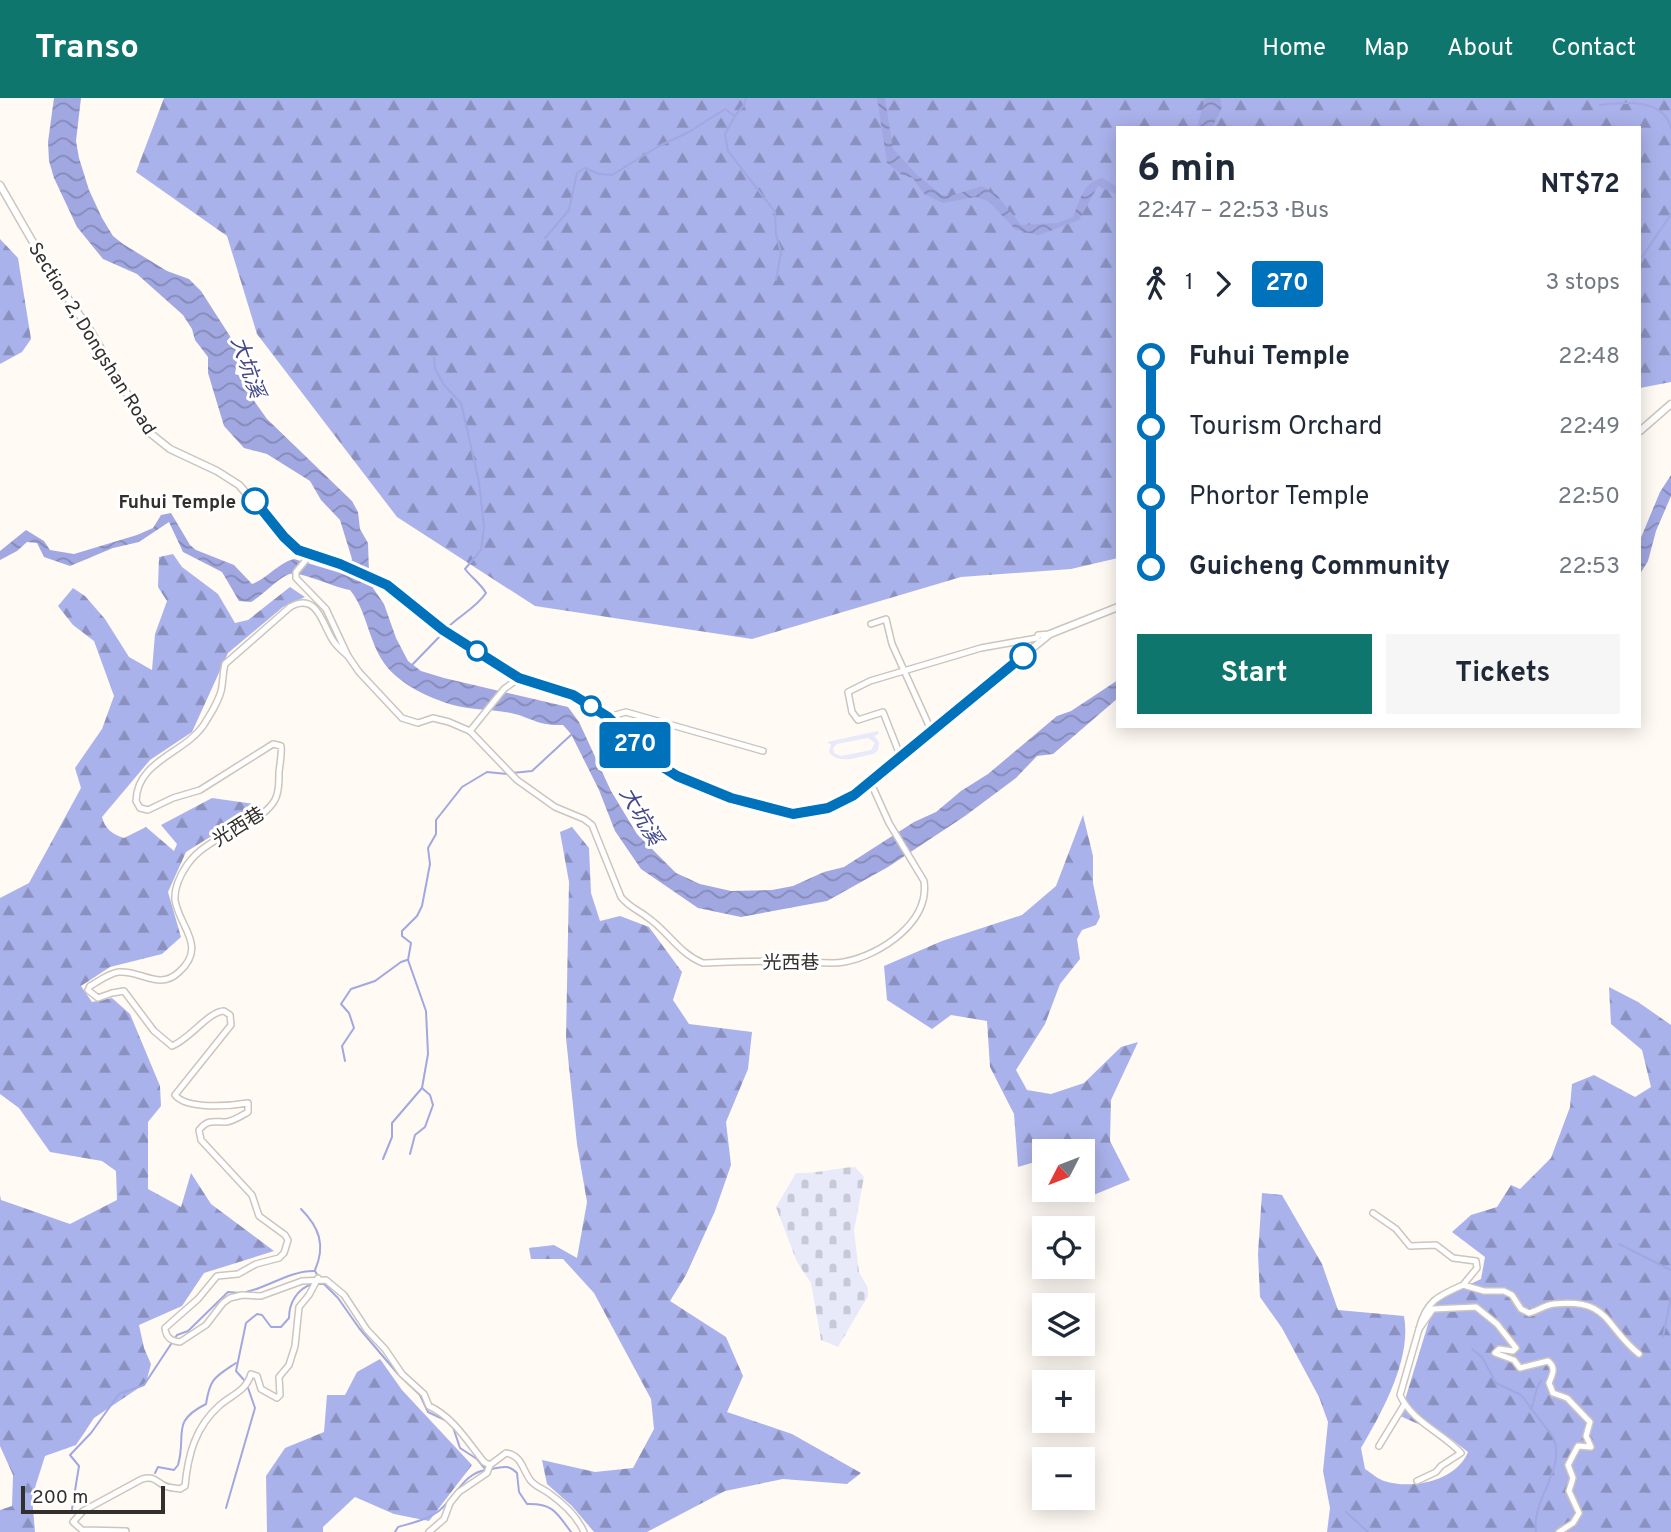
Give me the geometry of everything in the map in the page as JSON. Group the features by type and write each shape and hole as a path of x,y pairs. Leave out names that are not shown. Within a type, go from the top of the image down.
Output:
{"main road":[{"name":"Section 2, Dongshan Road","path":"0,185 53,277 90,330 150,433 170,449 217,471 239,485 298,550 340,564 387,585 443,630 519,678"},
{"path":"1641,430 1670,406"},
{"path":"519,678 573,695 608,717 655,762 677,776 712,792 793,814 841,803 1050,634 1116,608"}],"street":[{"name":"光西巷","path":"310,555 296,572 296,578 326,609 348,656"},
{"name":"光西巷","path":"318,1278 261,1296 242,1295 230,1298 206,1325 180,1342 169,1339 165,1328 170,1321 198,1299 217,1276 238,1274 279,1258 284,1253 288,1240 259,1216 253,1195 201,1140 199,1130 204,1124 239,1118 248,1112 248,1103 228,1106 184,1103 175,1095 231,1025 230,1015 225,1011 218,1011 189,1037 173,1046 154,1031 124,991 112,992 98,998 88,990 90,986 115,972 158,981 168,980 179,972 191,956 192,948 175,901 178,882 186,867 200,850 254,818 273,803 282,749 276,743 200,790 173,798 148,810 140,808 136,801 139,783 157,762 190,740 203,726 222,688 225,664 290,607 303,603 311,605 318,611 331,638 371,687 402,718 418,723 433,718 470,731 517,780 555,807 592,825 621,897 628,906 649,918 681,950 703,963 840,963 871,954 901,933 921,907 926,891 924,881 890,823 870,781"},
{"path":"872,624 886,619 892,644 931,730"},
{"path":"900,755 883,712 858,720 852,712 848,692 870,681 981,648 1050,634"},
{"path":"470,731 504,689 519,678"},
{"path":"608,717 626,712 763,751"},
{"path":"1373,1213 1396,1229 1410,1246 1436,1245 1452,1258 1476,1261 1477,1268 1463,1285 1441,1295 1426,1308 1400,1395 1404,1405 1461,1452 1436,1472 1417,1481"},
{"path":"126,1531 82,1530 73,1522 83,1511 142,1479 157,1479 164,1486 180,1489 185,1486 190,1448 198,1433 217,1408 247,1386 251,1374 257,1376 261,1389 277,1398 281,1395 279,1377 289,1365 295,1346 299,1307 318,1278 326,1280 344,1296 367,1330 385,1349 393,1364 424,1394 429,1406 442,1412 455,1424 484,1462 490,1465"},
{"path":"1463,1285 1484,1291 1504,1291 1512,1294 1521,1309 1529,1312 1551,1304 1578,1303 1587,1306 1608,1317 1619,1336 1639,1354"},
{"path":"1419,1329 1433,1309 1476,1307 1497,1324 1516,1348 1499,1349 1495,1353 1514,1360 1520,1368 1545,1361 1552,1364 1554,1376 1549,1383 1553,1393 1567,1398 1590,1422 1586,1436 1591,1447 1578,1446 1568,1465 1573,1478 1569,1490 1579,1513 1573,1523 1559,1532"},
{"path":"1379,1446 1404,1405"},
{"path":"429,1532 444,1519 450,1503 459,1492 487,1473 490,1465 506,1453 514,1454 522,1462 534,1485 548,1492 566,1507 579,1521 584,1532"}],"green space":[{"path":"164,98 1671,98 1671,382 1641,388 1641,126 1116,126 1116,558 1071,569 961,577 752,639 535,606 397,517 257,334 227,236 136,172"},
{"path":"0,239 18,258 31,339 22,352 0,364"},
{"path":"173,554 182,567 218,594 235,623 248,620 290,587 305,597 283,607 228,653 192,732 150,760 102,817 103,821 116,835 124,838 146,827 174,851 177,844 161,825 212,798 261,805 186,852 168,892 181,937 162,954 110,967 81,986 92,1002 112,998 130,1014 160,1086 161,1106 148,1122 148,1189 181,1207 191,1173 211,1204 274,1251 204,1273 182,1306 139,1325 151,1364 146,1383 94,1418 76,1445 45,1456 32,1497 35,1532 0,1532 0,1510 12,1506 13,1475 0,1446 0,1195 1,1200 70,1224 117,1200 116,1171 102,1161 50,1152 19,1108 0,1094 0,898 29,883 81,788 75,768 102,729 114,696 94,641 73,625 58,606 73,588 85,596 105,619 129,657 152,670 155,634 167,601 158,587 159,557"},
{"path":"878,731 879,734 874,736 879,742 878,750 874,754 850,759 833,756 829,752 831,745 827,742","holes":["868,738 875,743 871,750 841,756 834,753 833,748 837,744"]},
{"path":"1083,815 1093,856 1093,883 1100,917 1096,925 1082,930 1077,939 1080,959 1060,984 1045,1024 1016,1070 1027,1090 1051,1094 1084,1083 1121,1047 1138,1042 1111,1100 1110,1141 1130,1180 1096,1194 1096,1139 1032,1139 1032,1163 1018,1167 1014,1114 990,1067 987,1021 951,1015 932,1029 887,1000 884,966 942,941 1022,915 1056,886"},
{"path":"572,827 589,848 591,893 600,921 620,916 649,927 682,972 673,1000 689,1024 752,1032 748,1069 726,1122 731,1165 715,1211 686,1275 670,1301 726,1337 743,1376 727,1412 792,1434 861,1473 847,1484 783,1479 725,1491 647,1532 594,1532 572,1506 547,1484 542,1460 595,1472 633,1468 654,1429 651,1399 594,1293 563,1259 531,1259 529,1248 554,1245 577,1258 587,1202 577,1144 566,1038 569,882 560,832"},
{"path":"1609,987 1638,1002 1671,1025 1671,1532 1327,1532 1330,1508 1323,1471 1328,1422 1319,1397 1282,1328 1260,1297 1258,1254 1262,1193 1282,1195 1322,1264 1338,1310 1404,1316 1404,1350 1399,1367 1386,1402 1361,1448 1365,1469 1382,1480 1395,1484 1420,1483 1444,1476 1462,1462 1468,1452 1450,1438 1400,1416 1429,1321 1428,1304 1481,1279 1485,1257 1452,1232 1471,1215 1497,1207 1511,1185 1520,1189 1551,1158 1570,1107 1572,1084 1594,1075 1635,1097 1651,1087 1642,1050 1611,1024"},
{"path":"855,1167 864,1177 854,1231 859,1272 868,1288 868,1296 838,1347 821,1340 811,1283 797,1262 776,1207 796,1173"},
{"path":"380,1359 402,1390 472,1465 429,1521 394,1514 355,1497 323,1527 323,1532 267,1532 266,1476 285,1448 324,1432 327,1395 345,1395 357,1372"}],"water":[{"path":"54,98 81,98 76,141 89,190 102,218 113,236 123,244 167,271 189,279 201,291 235,344 235,374 244,377 250,395 267,419 352,501 358,512 360,529 368,543 369,572 373,588 384,604 396,638 408,661 421,671 444,678 568,707 579,722 611,791 637,834 676,873 700,884 731,891 772,890 793,886 824,872 844,867 914,822 936,812 961,791 988,774 1057,716 1071,711 1116,681 1116,700 1053,754 1037,756 1016,778 965,816 888,867 827,901 741,917 698,908 641,869 615,831 599,790 571,734 563,725 541,723 506,712 457,706 422,693 400,680 384,663 374,645 360,607 350,590 292,574 282,578 251,602 239,601 222,572 183,552 169,522 139,542 113,548 70,566 44,557 37,543 27,542 0,560 0,551 26,530 44,541 50,550 74,554 137,535 153,528 161,515 171,513 190,545 234,565 252,584 294,559 347,575 352,559 340,520 321,500 310,481 267,454 244,448 224,426 208,373 208,357 195,340 183,315 137,274 103,259 77,227 54,178 49,161 48,142"},
{"path":"877,98 885,98 893,149 917,175 942,195 950,196 982,186 997,195 1021,225 1058,223 1073,217 1086,188 1090,183 1102,178 1116,186 1116,194 1098,186 1079,220 1039,235 1016,230 988,201 975,197 943,203 924,194 913,178 902,175 887,163"},
{"path":"1205,98 1220,98 1222,107 1213,126 1198,126"},
{"path":"1671,475 1671,496 1656,531 1648,561 1641,572 1641,538 1660,492"}],"waterway":[{"path":"545,238 569,210 577,173 585,168 599,174 612,175 725,109 735,116 746,98"},
{"path":"1600,105 1632,103 1652,107 1661,112 1671,129"},
{"path":"735,116 725,134 728,151 775,212 776,235 781,252 776,280"},
{"path":"1641,259 1671,214"},
{"path":"434,358 435,369 444,385 461,403 479,482 484,527 481,550 465,569 486,593 447,628"},
{"path":"411,666 444,632"},
{"path":"512,773 532,771 572,734"},
{"path":"383,1159 392,1137 392,1123 422,1088 428,1054 426,1011 408,960 411,943 402,936 402,931 417,916 422,906 430,864 428,848 436,834 436,820 462,787 487,772 507,774"},
{"path":"345,1061 342,1046 354,1028 349,1013 341,1004 351,989 375,981 407,960"},
{"path":"410,1154 415,1135 425,1127 433,1105 430,1095 422,1088"},
{"path":"301,1209 319,1237 320,1252 315,1270"},
{"path":"1619,1244 1671,1270"},
{"path":"246,1292 297,1273 315,1271 318,1276"},
{"path":"244,1380 236,1371 246,1323 257,1314 262,1315 271,1327 281,1327 289,1318 295,1297 302,1289 312,1284"},
{"path":"317,1284 324,1284 338,1298 359,1328 398,1374 420,1395 428,1412 447,1421"},
{"path":"72,1509 79,1466 70,1455 91,1433 119,1394 144,1385 177,1335 188,1331 228,1292 241,1293"},
{"path":"1663,1337 1671,1297"},
{"path":"1472,1349 1482,1357 1496,1383 1521,1395 1553,1437 1556,1461 1539,1508 1536,1532"},
{"path":"155,1473 158,1467 174,1470 178,1465 184,1423 206,1404 209,1389 215,1379 236,1363"},
{"path":"1531,1409 1541,1381"},
{"path":"226,1508 255,1408 247,1385"},
{"path":"453,1427 460,1448 477,1459 486,1470"},
{"path":"492,1469 505,1467 514,1470 517,1473 519,1492 527,1504 549,1507 571,1532"},
{"path":"395,1532 398,1527 436,1513 466,1480 486,1470"},
{"path":"1346,1512 1368,1532"}],"bus line":[{"name":"270","path":"255,501 298,550 340,564 387,585 443,630 519,678 573,695 608,717 635,745 677,776 712,792 793,814 828,808 854,795 1023,656"}],"place":[{"name":"Fuhui Temple","path":"255,501"}],"water label":[{"name":"大坑溪","path":"248,367"},
{"name":"大坑溪","path":"641,816"}]}
